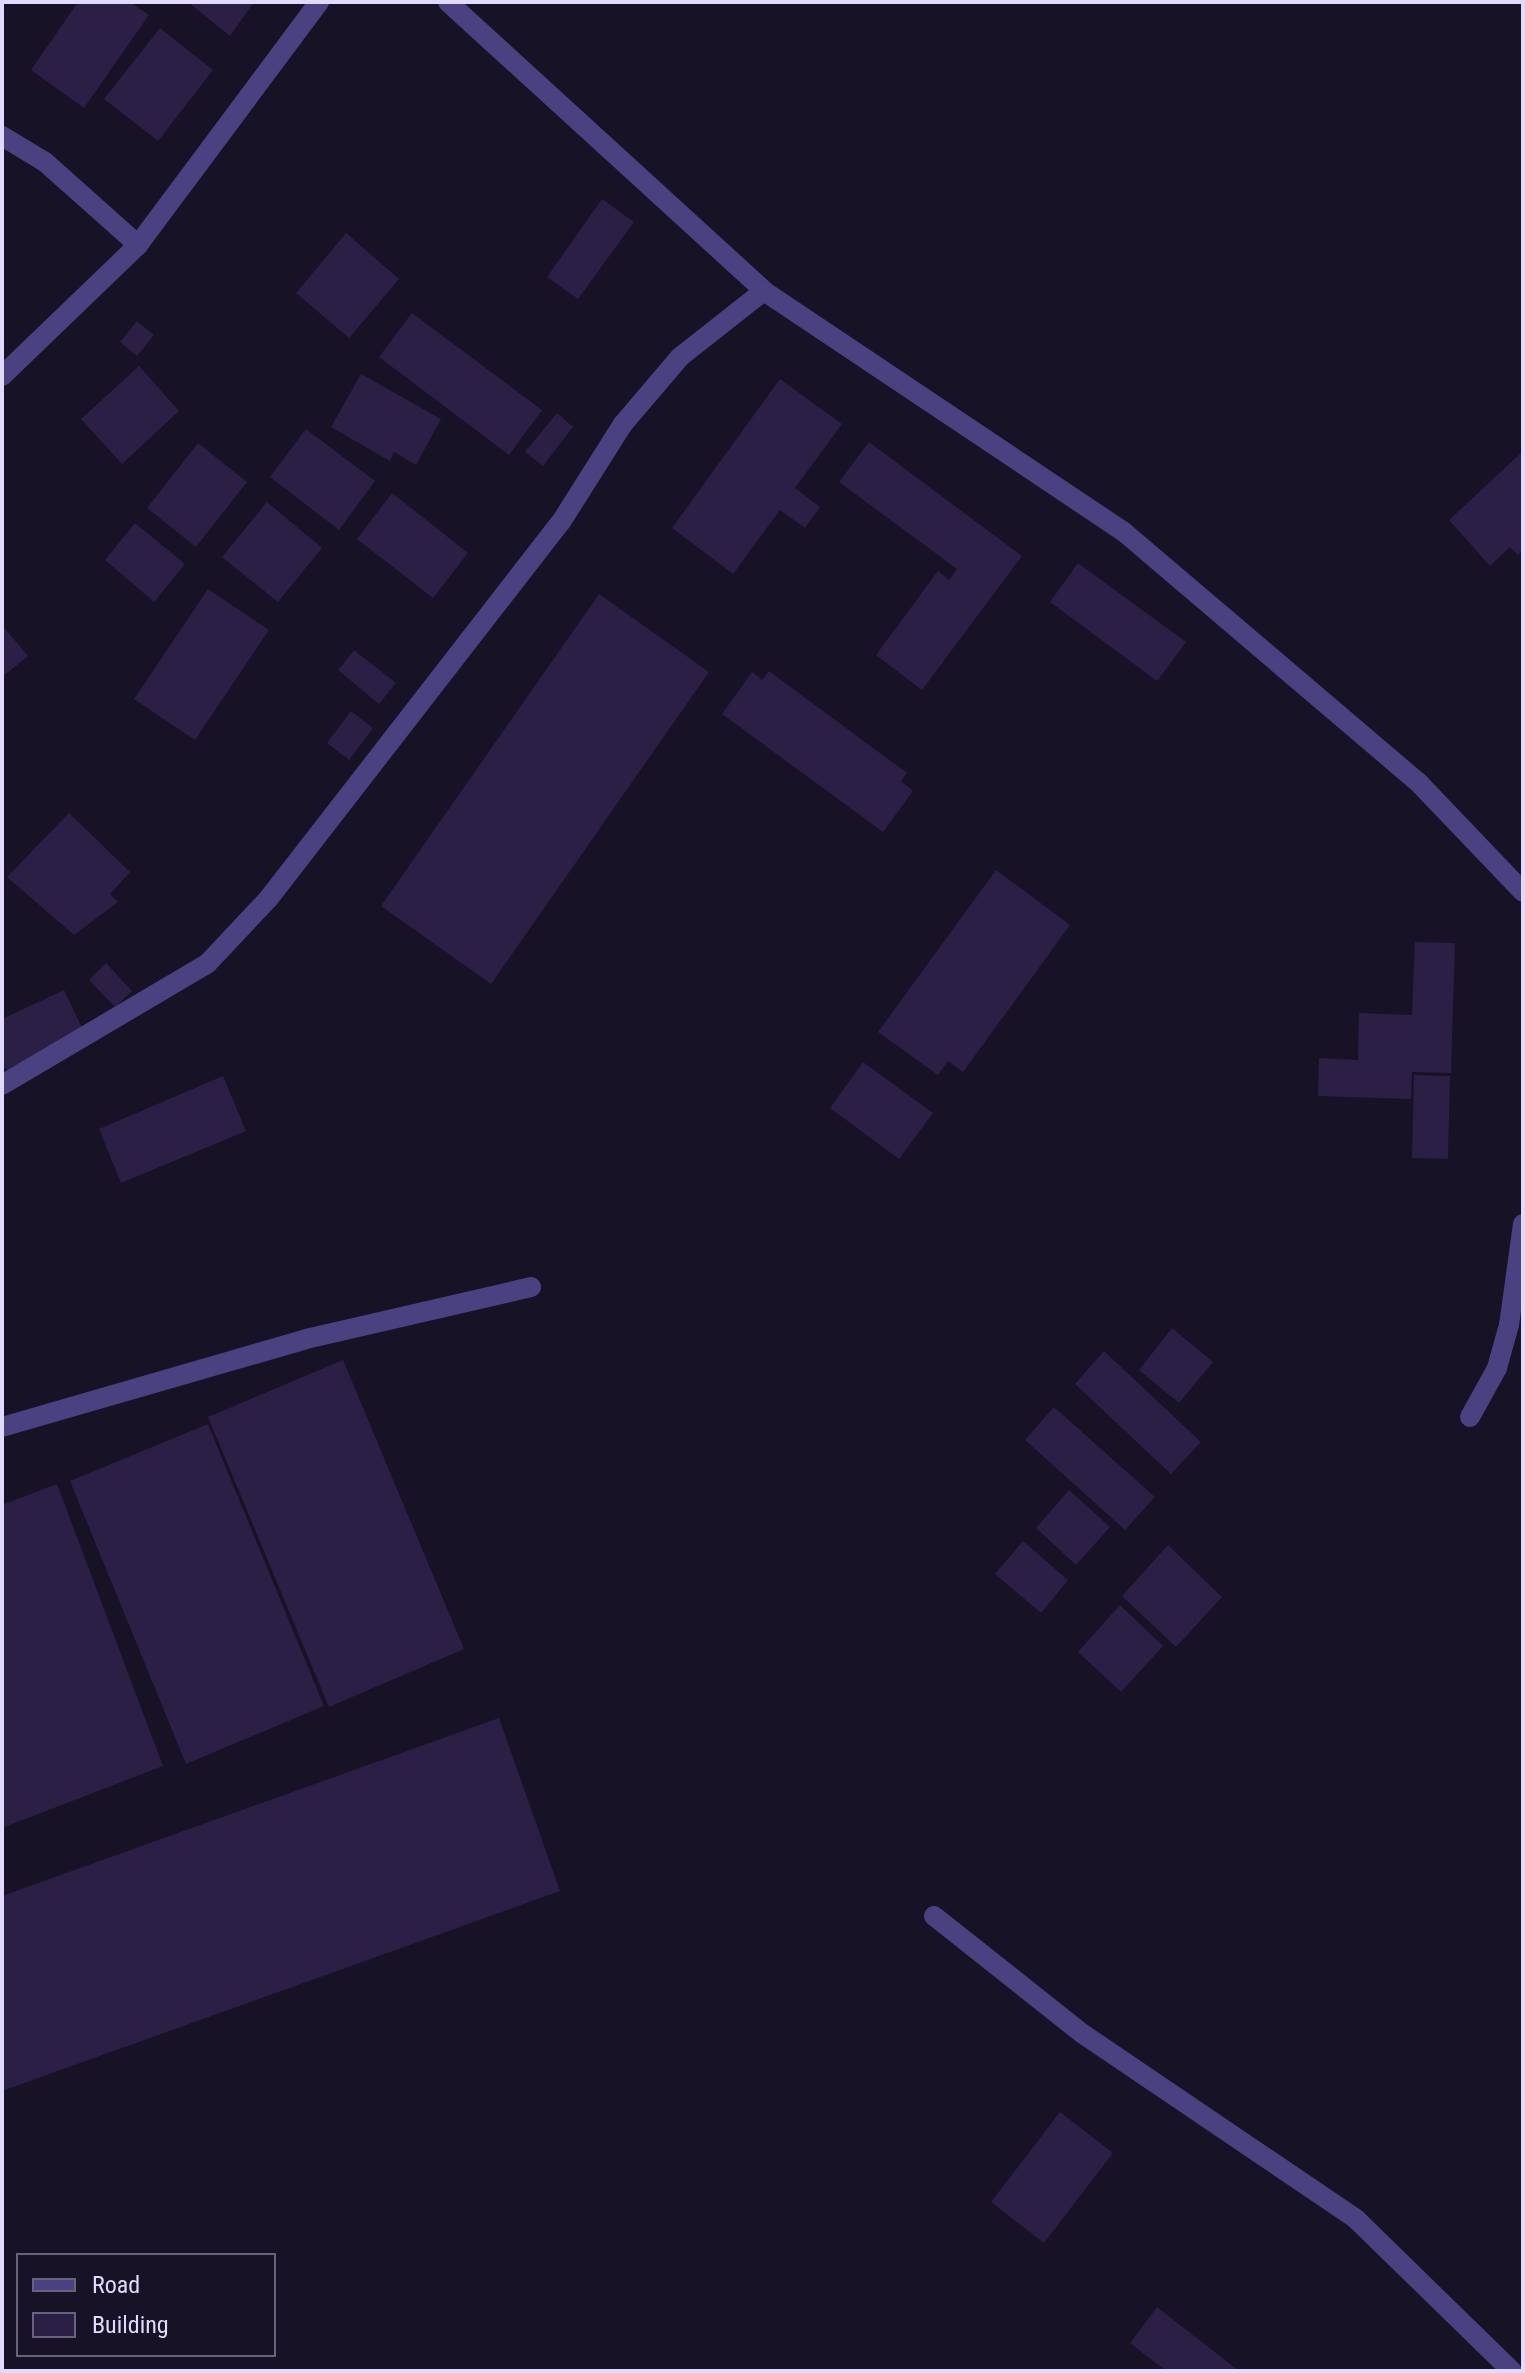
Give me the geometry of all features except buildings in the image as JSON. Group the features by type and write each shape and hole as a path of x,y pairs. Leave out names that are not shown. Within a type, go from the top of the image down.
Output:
{"street":[{"path":"2,376 138,245 319,2"},
{"path":"448,2 764,291 1124,532 1417,781 1523,892"},
{"path":"2,136 45,162 138,245"},
{"path":"2,1085 160,995 218,952 269,898 561,522 623,424 680,357 764,291"},
{"path":"1470,1417 1501,1354 1523,1224"},
{"path":"2,1427 306,1339 531,1287"},
{"path":"934,1916 1083,2034 1356,2219 1512,2371"}]}
